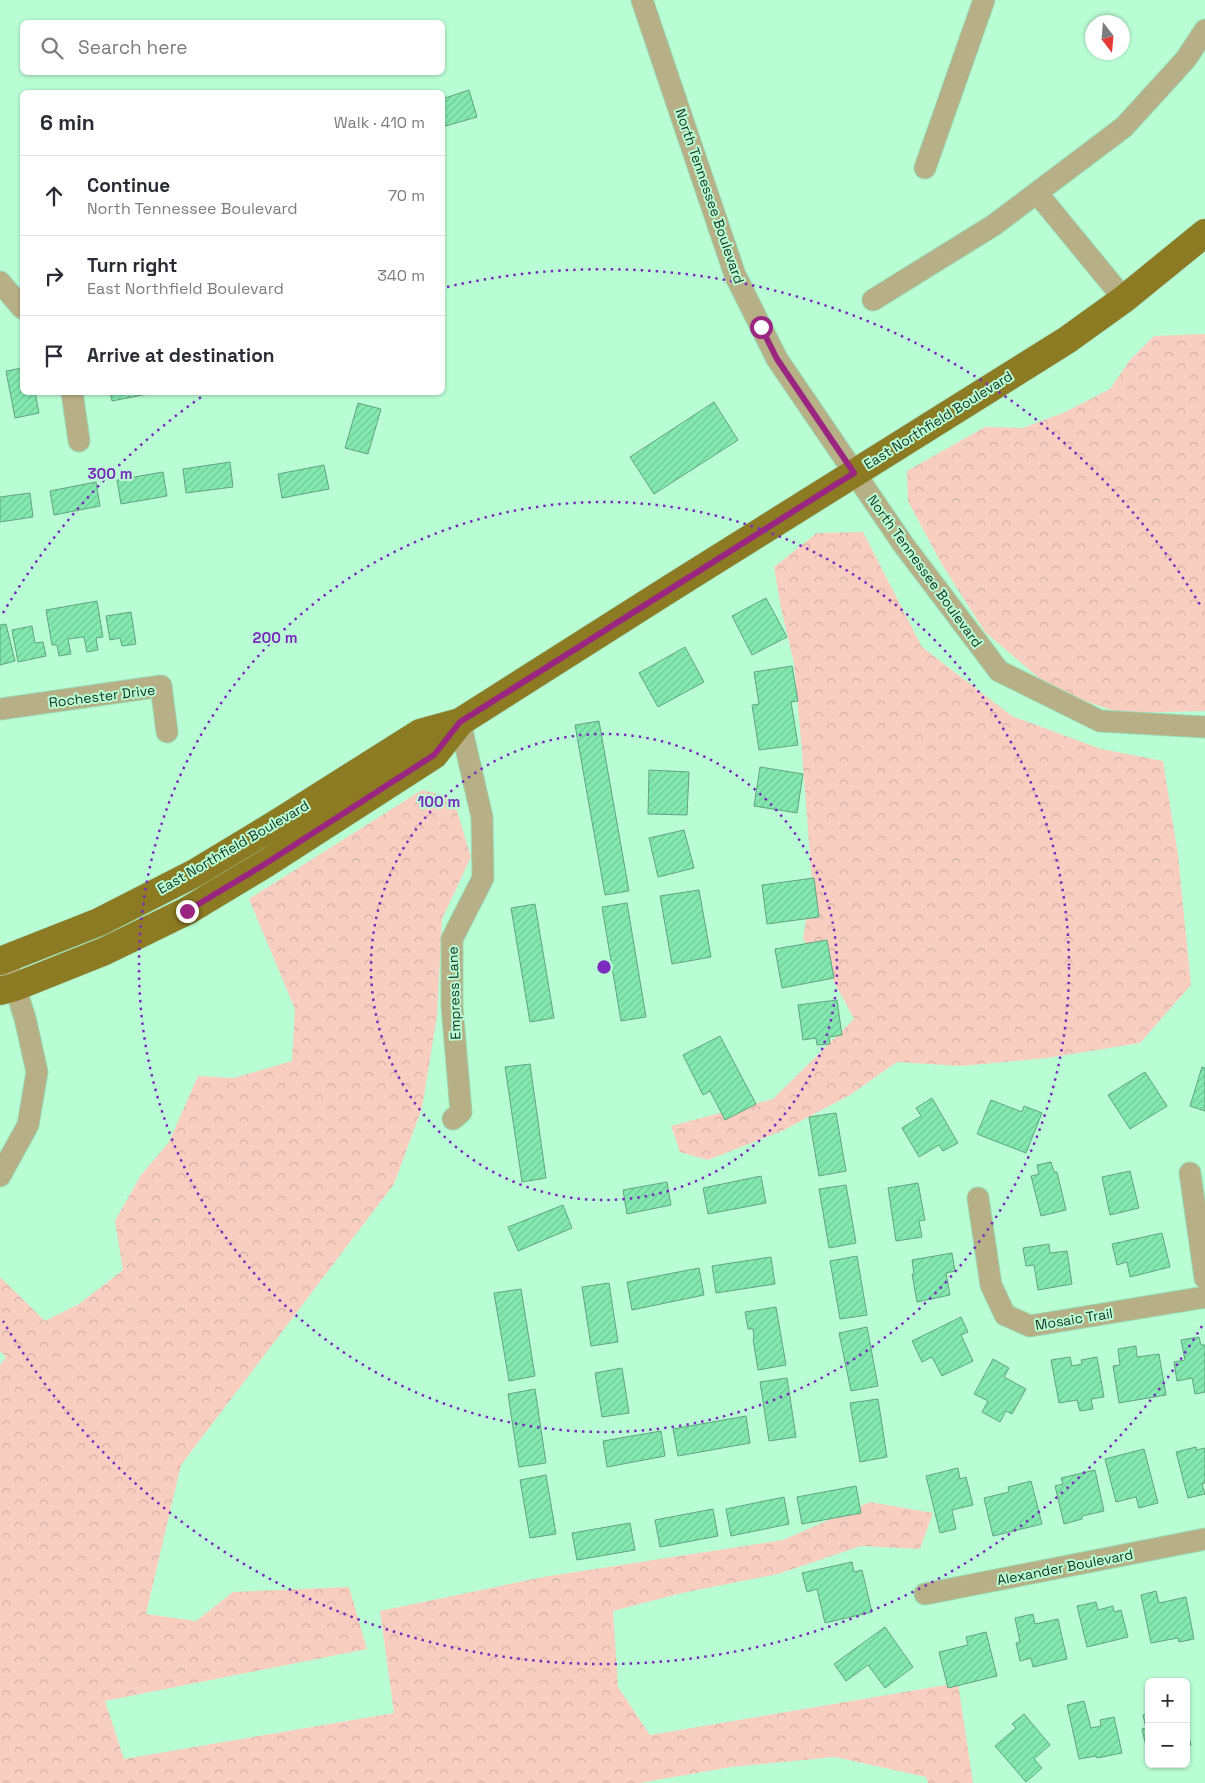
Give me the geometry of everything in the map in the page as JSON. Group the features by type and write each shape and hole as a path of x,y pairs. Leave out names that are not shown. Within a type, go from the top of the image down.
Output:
{"main road":[{"name":"East Northfield Boulevard","path":"3,960 99,922 195,872 276,824 420,733 460,722 1067,340 1124,299 1205,233"},
{"name":"East Northfield Boulevard","path":"8,989 106,951 187,911 265,864 434,755 460,722"}],"street":[{"name":"North Tennessee Boulevard","path":"642,0 735,275 777,359 903,544 999,671 1100,721 1205,727"},
{"path":"925,168 984,0"},
{"path":"873,300 994,224 1124,127 1186,59 1205,30"},
{"path":"1037,193 1124,299"},
{"path":"0,282 20,306"},
{"path":"72,395 79,441"},
{"name":"Rochester Drive","path":"0,709 160,686 167,732"},
{"name":"Empress Lane","path":"453,1119 461,1112 452,1006 452,939 483,878 482,817 460,722"},
{"path":"0,1176 28,1125 37,1072 25,1018 8,989 3,960"},
{"path":"1190,1173 1205,1278"},
{"name":"Mosaic Trail","path":"978,1198 991,1285 1005,1315 1030,1326 1205,1297"},
{"name":"Alexander Boulevard","path":"925,1594 1205,1539"}],"green space":[{"path":"1205,334 1205,711 1120,713 1053,690 985,632 941,563 908,501 907,471 985,427 1023,428 1065,412 1110,389 1130,360 1154,336"},
{"path":"863,532 922,647 1012,716 1101,749 1163,761 1178,855 1191,985 1140,1043 1047,1058 961,1066 897,1062 850,1095 782,1131 708,1160 680,1152 671,1126 773,1099 854,1019 832,978 803,939 812,882 801,740 794,663 781,608 774,567 817,533"},
{"path":"422,790 453,798 471,857 442,919 437,1016 422,1108 394,1184 181,1465 146,1614 196,1621 233,1592 349,1587 367,1649 105,1701 124,1759 394,1713 380,1611 543,1577 783,1540 870,1502 933,1513 920,1549 861,1546 778,1574 682,1593 613,1611 618,1687 650,1735 958,1683 973,1783 928,1783 926,1777 835,1757 731,1767 640,1783 0,1783 0,1365 6,1357 0,1351 0,1277 45,1321 79,1304 123,1270 115,1221 141,1175 169,1142 198,1076 234,1078 292,1061 295,1009 249,899"}],"building":[{"path":"469,90 477,117 445,126 445,98"},
{"path":"20,368 20,395 36,395 39,413 15,418 6,371"},
{"path":"111,395 143,395 112,401"},
{"path":"714,402 738,440 654,494 630,457"},
{"path":"358,403 381,409 368,454 345,448"},
{"path":"230,462 233,487 186,493 183,469"},
{"path":"324,465 329,489 282,498 278,474"},
{"path":"163,472 167,496 121,504 117,480"},
{"path":"96,482 100,506 54,515 50,491"},
{"path":"30,493 33,517 0,522 0,497"},
{"path":"766,598 787,637 752,655 732,616"},
{"path":"97,601 103,637 96,638 98,650 87,652 84,637 68,639 71,654 59,656 57,645 52,645 46,610"},
{"path":"131,612 136,644 122,646 120,638 110,640 106,616"},
{"path":"6,624 15,661 0,665 0,625"},
{"path":"32,626 35,643 43,642 46,656 18,662 12,630"},
{"path":"685,647 704,682 658,707 639,673"},
{"path":"792,666 798,701 791,702 798,745 759,750 752,705 759,704 754,672"},
{"path":"599,721 629,891 605,895 575,725"},
{"path":"760,767 803,774 797,813 754,806"},
{"path":"649,770 689,772 687,815 648,814"},
{"path":"684,830 694,868 658,877 649,838"},
{"path":"814,878 819,917 767,924 762,885"},
{"path":"699,890 711,957 672,964 660,896"},
{"path":"627,903 646,1017 621,1021 602,907"},
{"path":"535,904 554,1018 530,1022 511,908"},
{"path":"827,940 834,978 782,988 775,949"},
{"path":"837,1000 842,1035 829,1037 830,1044 817,1045 816,1038 803,1040 798,1005"},
{"path":"720,1036 756,1104 725,1120 710,1091 703,1095 683,1055"},
{"path":"530,1064 546,1178 522,1182 505,1067"},
{"path":"1202,1067 1205,1068 1205,1111 1190,1106"},
{"path":"1145,1072 1167,1106 1130,1129 1108,1095"},
{"path":"932,1098 958,1143 943,1151 939,1145 919,1157 902,1128 921,1116 916,1108"},
{"path":"991,1100 1022,1112 1024,1106 1042,1113 1026,1153 977,1134"},
{"path":"836,1113 846,1171 819,1176 809,1117"},
{"path":"1051,1162 1054,1172 1057,1172 1066,1210 1041,1216 1031,1176 1039,1174 1037,1165"},
{"path":"1130,1171 1139,1208 1110,1215 1102,1177"},
{"path":"761,1176 766,1203 708,1214 703,1188"},
{"path":"667,1182 671,1205 627,1214 623,1190"},
{"path":"918,1183 925,1220 919,1221 922,1237 896,1241 888,1188"},
{"path":"846,1185 856,1243 829,1248 819,1189"},
{"path":"563,1205 572,1228 518,1251 508,1227"},
{"path":"1162,1233 1170,1267 1130,1277 1127,1262 1117,1265 1112,1244"},
{"path":"1049,1244 1050,1253 1067,1251 1072,1284 1038,1290 1034,1265 1026,1266 1023,1248"},
{"path":"952,1253 955,1271 946,1273 950,1295 917,1302 912,1274 914,1274 912,1260"},
{"path":"857,1256 867,1315 840,1319 830,1261"},
{"path":"771,1257 775,1284 716,1293 712,1266"},
{"path":"699,1268 704,1295 632,1310 627,1282"},
{"path":"609,1283 618,1342 591,1346 582,1287"},
{"path":"521,1289 535,1376 509,1381 494,1293"},
{"path":"776,1307 786,1365 758,1370 753,1329 748,1329 745,1312"},
{"path":"961,1317 968,1332 961,1335 973,1361 942,1376 932,1357 922,1362 912,1341"},
{"path":"867,1327 878,1386 851,1391 839,1333"},
{"path":"1199,1337 1201,1345 1205,1345 1205,1392 1195,1394 1192,1378 1177,1381 1174,1362 1185,1360 1181,1340"},
{"path":"1136,1346 1137,1357 1159,1354 1166,1395 1119,1403 1113,1366 1120,1365 1118,1349"},
{"path":"1070,1357 1072,1366 1082,1364 1081,1360 1097,1357 1104,1397 1091,1399 1093,1409 1080,1411 1077,1400 1059,1403 1051,1360"},
{"path":"993,1359 1009,1368 1004,1377 1026,1389 1012,1414 1006,1411 1000,1422 982,1412 988,1401 974,1394"},
{"path":"622,1368 629,1413 602,1417 595,1373"},
{"path":"787,1378 796,1437 769,1441 760,1382"},
{"path":"535,1389 546,1463 519,1467 508,1394"},
{"path":"878,1399 887,1457 860,1462 850,1403"},
{"path":"746,1416 750,1443 678,1456 673,1429"},
{"path":"661,1431 665,1456 607,1467 603,1441"},
{"path":"1196,1447 1196,1450 1205,1448 1205,1483 1202,1484 1205,1494 1188,1498 1176,1452"},
{"path":"1144,1449 1158,1503 1139,1508 1136,1497 1116,1502 1105,1459"},
{"path":"958,1468 960,1479 966,1477 973,1505 952,1510 956,1529 940,1533 926,1476"},
{"path":"1095,1470 1104,1511 1082,1516 1082,1519 1064,1524 1055,1486 1063,1484 1061,1478"},
{"path":"546,1475 556,1534 530,1538 520,1480"},
{"path":"1031,1481 1042,1524 993,1536 984,1498 1009,1492 1008,1487"},
{"path":"856,1486 861,1513 802,1524 797,1497"},
{"path":"784,1497 789,1524 731,1536 726,1509"},
{"path":"713,1509 718,1536 660,1547 655,1520"},
{"path":"630,1523 635,1550 577,1560 572,1533"},
{"path":"852,1562 854,1572 862,1570 872,1612 825,1623 817,1589 807,1592 802,1573"},
{"path":"1156,1591 1159,1603 1186,1597 1194,1639 1179,1642 1178,1638 1151,1643 1141,1595"},
{"path":"1096,1602 1098,1610 1113,1606 1114,1612 1121,1610 1128,1637 1087,1647 1077,1606"},
{"path":"1033,1614 1035,1624 1058,1619 1067,1659 1033,1667 1031,1658 1020,1661 1016,1643 1020,1642 1015,1618"},
{"path":"885,1627 913,1667 885,1688 868,1665 846,1681 834,1664"},
{"path":"986,1632 997,1676 948,1688 939,1652 968,1645 966,1637"},
{"path":"1084,1701 1091,1728 1101,1726 1100,1720 1114,1717 1122,1753 1079,1759 1067,1705"},
{"path":"1024,1714 1050,1745 1034,1759 1042,1768 1026,1782 995,1746 1016,1728 1012,1724"},
{"path":"1145,1728 1145,1742 1142,1729"}],"route":[{"path":"187,911 265,864 434,755 460,722 854,473 777,359 761,327"}]}
